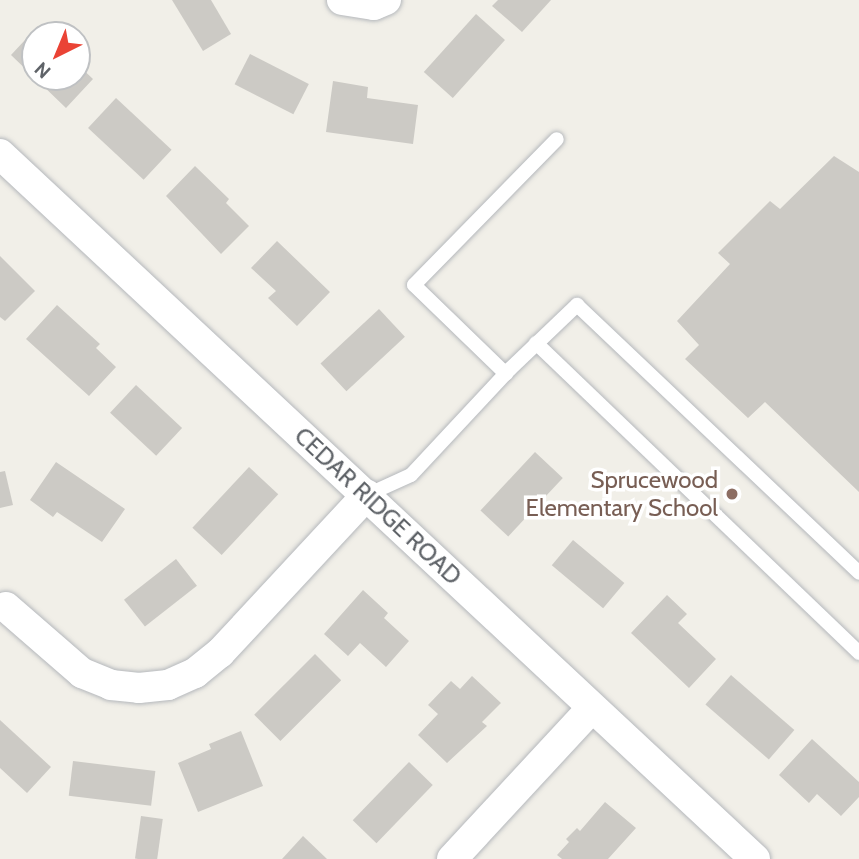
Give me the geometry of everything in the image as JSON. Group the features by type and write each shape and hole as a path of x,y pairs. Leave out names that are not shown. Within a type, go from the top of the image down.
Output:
{"street":[{"path":"342,0 374,5 386,0"},
{"name":"CEDAR RIDGE ROAD","path":"0,154 755,859"},
{"path":"6,607 82,673 110,685 139,688 168,685 195,673 220,653 367,495"},
{"path":"452,859 592,708"}],"lane":[{"path":"506,374 414,285 557,139"},
{"path":"367,495 411,475 506,374 577,305 859,573"},
{"path":"536,344 859,653"}],"building":[{"path":"172,0 211,0 231,34 203,51"},
{"path":"498,0 551,0 522,32 492,6"},
{"path":"476,14 505,40 453,98 424,72"},
{"path":"21,44 21,65 11,55"},
{"path":"250,54 309,84 293,114 235,84"},
{"path":"333,81 368,87 367,98 418,105 413,144 326,132"},
{"path":"48,91 82,91 66,108"},
{"path":"116,98 172,150 144,180 88,128"},
{"name":"Sprucewood Elementary School","path":"834,156 859,172 859,492 765,402 748,418 685,359 699,345 677,321 730,264 718,253 770,201 780,209"},
{"path":"195,166 229,199 226,203 249,226 221,254 166,196"},
{"path":"277,241 330,292 297,326 268,298 276,291 251,268"},
{"path":"0,256 35,291 5,321 0,317"},
{"path":"57,305 100,344 96,348 116,367 89,396 26,339"},
{"path":"379,309 405,337 346,391 320,364"},
{"path":"136,385 182,428 156,456 110,413"},
{"path":"535,452 563,478 508,536 480,511"},
{"path":"56,462 125,509 102,542 57,512 53,517 30,500"},
{"path":"249,467 278,494 222,555 192,528"},
{"path":"5,471 13,505 0,508 0,472"},
{"path":"573,540 624,583 603,608 552,565"},
{"path":"176,559 197,586 145,626 124,600"},
{"path":"363,590 388,613 384,618 409,641 386,667 360,643 348,656 324,634"},
{"path":"667,595 687,614 678,623 716,659 689,688 631,633"},
{"path":"315,654 341,680 280,741 254,715"},
{"path":"731,675 794,730 769,760 705,704"},
{"path":"472,676 501,703 482,722 487,726 447,763 418,735 438,714 428,705 451,681 460,689"},
{"path":"0,720 51,767 27,793 0,768"},
{"path":"241,731 263,786 198,812 178,763 211,749 209,744"},
{"path":"812,739 859,782 859,797 841,816 817,794 809,803 779,775"},
{"path":"73,761 155,771 151,806 69,796"},
{"path":"409,762 433,785 376,843 353,820"},
{"path":"605,802 636,828 608,859 562,859 557,855 569,842 566,839 577,828 580,831"},
{"path":"141,816 163,819 157,859 135,859"},
{"path":"303,836 327,859 282,859"}],"place":[{"name":"Sprucewood Elementary School","path":"732,494"}]}
